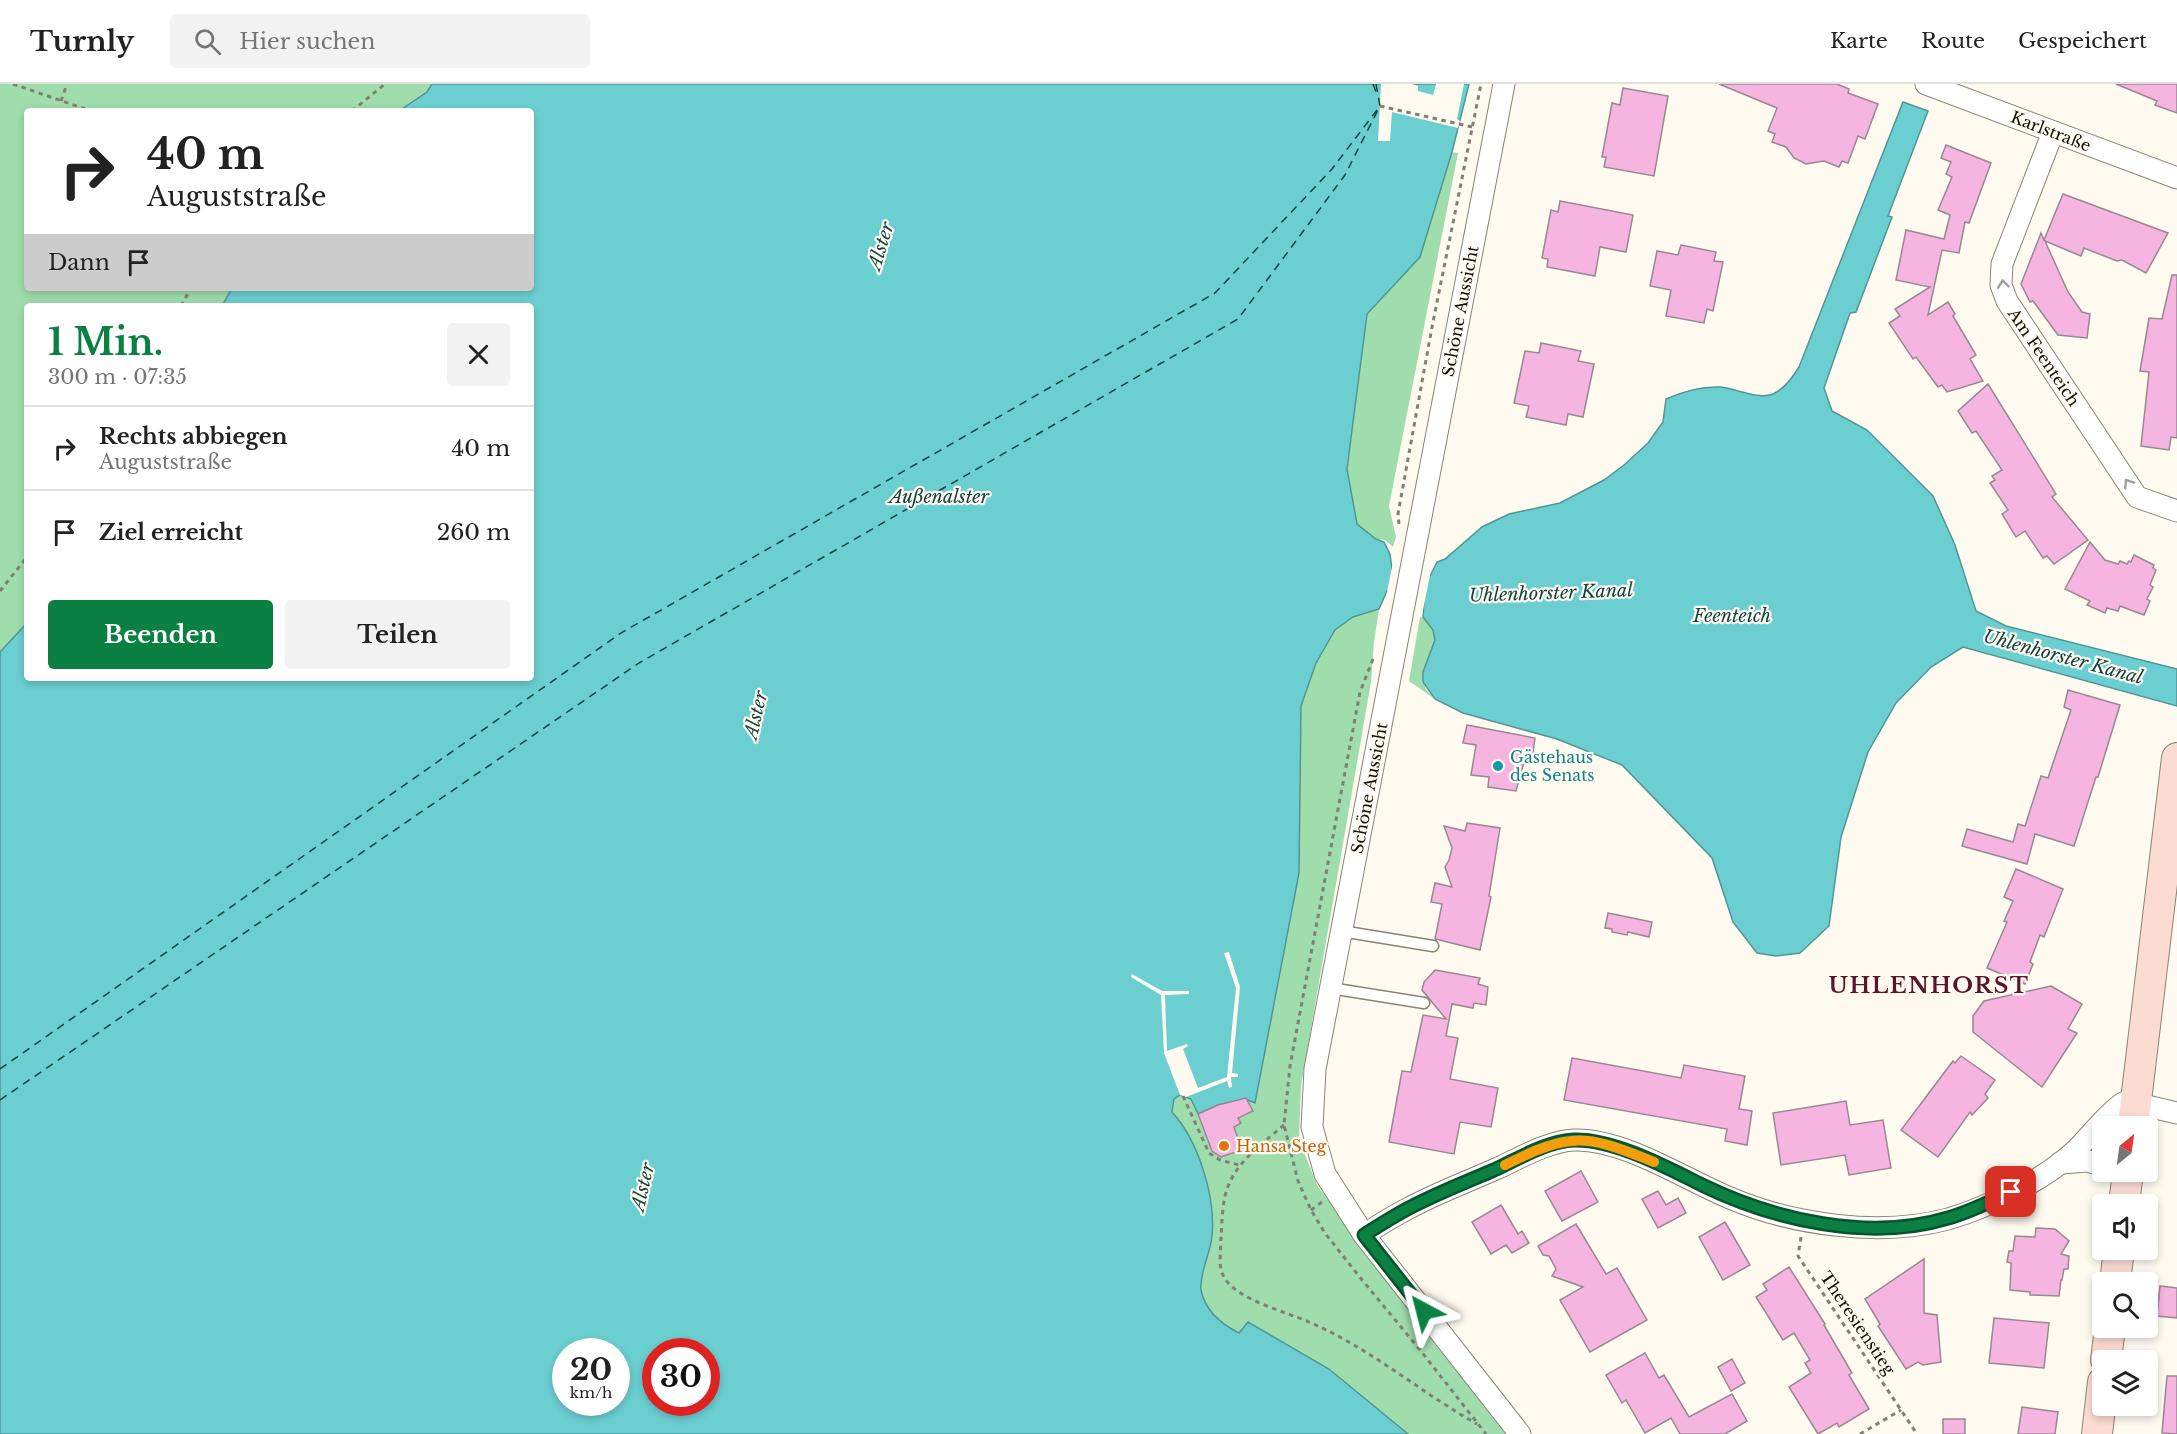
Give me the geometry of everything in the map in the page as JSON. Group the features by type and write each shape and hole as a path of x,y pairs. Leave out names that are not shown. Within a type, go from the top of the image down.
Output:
{"main road":[{"path":"2134,1115 2177,758"},
{"path":"2097,1434 2099,1416"}],"street":[{"name":"Schöne Aussicht","path":"1504,84 1315,1069 1312,1127 1325,1174 1364,1235 1520,1434"},
{"name":"Karlstraße","path":"1926,84 2177,178"},
{"name":"Am Feenteich","path":"2053,132 2002,264 2001,285 2007,301 2137,497 2177,511"},
{"path":"1364,1235 1410,1207 1520,1158 1561,1142 1574,1140 1606,1145 1631,1153 1730,1198 1761,1210 1803,1221 1869,1227 1906,1226 1947,1219 2032,1182 2060,1164 2120,1105 2134,1115 2177,1113"},
{"path":"2060,1164 2092,1162"}],"lane":[{"path":"1341,931 1433,946"},
{"path":"1330,988 1424,1003"}],"path":[{"path":"13,84 82,108"},
{"path":"61,101 67,84"},
{"path":"356,108 385,84"},
{"path":"1400,526 1398,514 1418,402 1481,84"},
{"path":"1380,106 1473,127"},
{"path":"0,591 24,561"},
{"path":"1367,672 1360,692 1292,1055 1284,1105 1284,1125 1298,1181 1325,1233 1486,1434"},
{"path":"1183,1096 1209,1154 1239,1166"},
{"path":"1284,1125 1239,1166 1226,1190 1221,1250 1222,1274 1232,1287 1256,1301 1309,1322 1350,1343 1478,1425"},
{"name":"Theresienstieg","path":"1803,1221 1798,1256 1917,1434"},
{"path":"1860,1434 1901,1410"}],"green space":[{"path":"0,84 477,84 457,108 24,108 24,291 230,291 224,303 24,303 24,626 0,652"},
{"path":"1452,152 1458,153 1389,506 1396,537 1393,547 1385,540 1376,539 1357,524 1347,469 1367,314 1420,257"},
{"path":"1379,609 1371,682 1301,1086 1299,1139 1317,1185 1508,1434 1408,1434 1329,1369 1249,1322 1239,1333 1223,1325 1207,1306 1200,1288 1212,1236 1172,1112 1174,1099 1180,1095 1191,1099 1246,1098 1254,1103 1299,873 1301,706 1316,663 1335,630 1353,617"},
{"path":"1420,617 1426,619 1433,630 1435,641 1428,657 1425,688 1435,699 1409,681"}],"water":[{"name":"Außenalster","path":"432,84 1469,84 1452,152 1420,257 1367,314 1347,469 1357,524 1376,539 1384,542 1390,554 1392,569 1430,576 1437,562 1445,559 1482,527 1509,514 1560,503 1604,480 1624,465 1648,443 1663,422 1666,399 1706,387 1721,387 1767,396 1784,386 1799,367 1903,102 1928,111 1888,216 1892,217 1856,312 1850,313 1824,388 1832,411 1867,430 1933,496 1955,545 1976,611 2006,626 2177,669 2177,706 1963,647 1931,667 1896,703 1868,752 1841,837 1829,926 1800,953 1776,956 1757,953 1733,922 1712,858 1622,765 1557,739 1463,713 1435,699 1423,682 1423,672 1435,640 1433,630 1423,617 1424,600 1387,591 1379,609 1353,617 1335,630 1316,663 1301,706 1299,873 1255,1103 1246,1099 1218,1105 1198,1114 1191,1099 1180,1095 1174,1099 1172,1112 1190,1138 1208,1187 1212,1236 1203,1270 1201,1290 1210,1310 1220,1321 1239,1333 1248,1322 1329,1369 1408,1434 0,1434 0,652 24,626 24,681 534,681 534,303 224,303 230,291 534,291 534,108 403,108 427,92"}],"pier":[{"path":"1381,84 1412,84 1418,86 1418,91 1433,95 1436,84 1464,84 1457,119 1460,121 1458,128 1392,112 1390,141 1378,141"},
{"path":"1394,557 1395,566 1428,573 1432,565 1422,615 1421,602 1389,594 1384,607"},
{"path":"1229,952 1240,987 1232,1073 1238,1074 1238,1077 1231,1077 1232,1087 1229,1088 1227,1081 1186,1097 1180,1095 1164,1053 1161,995 1131,977 1132,974 1162,991 1189,991 1189,994 1165,995 1167,1051 1187,1044 1188,1046 1183,1049 1198,1088 1227,1077 1236,988 1224,953"}],"building":[{"path":"1719,84 1837,84 1849,89 1848,93 1878,104 1865,139 1858,136 1848,163 1842,161 1839,167 1824,161 1806,164 1794,158 1786,147 1772,142 1775,134 1768,131 1777,108"},
{"path":"2116,84 2177,84 2177,113 2155,105 2157,101"},
{"path":"1623,88 1668,96 1654,176 1604,167 1606,157 1602,157 1612,103 1620,105"},
{"path":"1946,145 1991,163 1969,223 1965,222 1959,253 1942,250 1928,315 1948,302 1955,314 1953,316 1976,355 1970,359 1983,381 1947,392 1942,385 1938,387 1916,357 1913,359 1889,323 1900,316 1895,309 1930,287 1896,280 1906,230 1944,239 1950,215 1938,210 1952,177 1946,174 1951,162 1941,158"},
{"path":"2063,194 2168,233 2146,273 2122,260 2117,261 2084,248 2081,256 2045,241 2068,292 2082,312 2090,314 2087,338 2058,335 2033,301 2030,302 2021,284 2041,233 2044,240"},
{"path":"1560,201 1633,215 1626,252 1600,247 1595,276 1547,267 1548,259 1542,258 1551,210 1558,212"},
{"path":"1681,245 1716,252 1714,261 1723,262 1713,311 1707,309 1704,323 1666,316 1671,290 1650,286 1657,251 1678,255"},
{"path":"2172,275 2177,275 2177,438 2171,437 2169,450 2141,446 2149,372 2140,371 2149,318 2162,319"},
{"path":"1541,343 1581,351 1578,361 1594,364 1583,417 1568,414 1566,425 1526,417 1529,406 1514,403 1525,351 1539,353"},
{"path":"1988,384 2056,494 2052,497 2088,540 2054,564 2047,556 2043,558 2025,531 2016,537 2002,514 2008,510 1990,483 1995,480 1992,476 2002,470 1976,431 1972,433 1958,411"},
{"path":"2090,542 2105,560 2127,564 2131,562 2134,555 2154,565 2153,568 2156,570 2150,585 2153,587 2147,599 2150,601 2144,615 2120,606 2118,611 2107,608 2105,613 2087,605 2090,601 2065,589"},
{"path":"2068,690 2120,705 2074,846 2035,834 2027,864 1962,846 1967,829 2013,842 2018,824 2025,826 2041,776 2048,778 2071,710 2064,707"},
{"name":"Gästehaus des Senats","path":"1467,725 1535,738 1533,752 1527,751 1516,791 1488,787 1489,777 1471,775 1476,745 1463,743"},
{"path":"1467,823 1500,828 1489,896 1491,897 1480,950 1435,939 1442,904 1431,902 1435,883 1452,887 1445,867 1452,848 1444,826 1465,831"},
{"path":"2016,869 2063,889 2044,937 2040,935 2025,984 1987,968 2007,922 2004,921 2013,901 2004,897"},
{"path":"1608,913 1652,922 1649,937 1628,932 1627,935 1612,932 1612,929 1605,928"},
{"path":"1435,970 1480,978 1478,984 1488,987 1486,1005 1474,1003 1473,1008 1452,1004 1446,1036 1458,1038 1450,1079 1498,1088 1491,1127 1460,1122 1454,1154 1389,1142 1402,1071 1411,1072 1423,1015 1446,1019 1422,990 1424,982"},
{"path":"2051,986 2082,1004 2068,1029 2077,1033 2042,1087 1973,1032 1973,1016 1984,1001"},
{"path":"1961,1056 1995,1080 1985,1094 1988,1098 1972,1115 1970,1112 1938,1157 1901,1130 1953,1061 1955,1063"},
{"path":"1572,1058 1681,1078 1684,1065 1745,1076 1739,1109 1752,1111 1747,1145 1725,1141 1727,1129 1564,1100"},
{"path":"1246,1098 1253,1111 1238,1118 1241,1123 1234,1127 1242,1150 1221,1157 1212,1151 1198,1114 1218,1105"},
{"path":"1846,1101 1850,1125 1883,1120 1891,1168 1849,1175 1845,1155 1781,1165 1773,1113"},
{"path":"1581,1171 1598,1202 1562,1221 1545,1191"},
{"path":"1658,1191 1666,1205 1678,1198 1686,1213 1658,1228 1642,1199"},
{"path":"1501,1205 1518,1234 1522,1231 1529,1243 1512,1253 1506,1245 1491,1254 1472,1222"},
{"path":"1725,1222 1750,1265 1723,1280 1699,1237"},
{"path":"1576,1224 1606,1274 1617,1268 1647,1320 1590,1352 1560,1300 1583,1287 1552,1276 1556,1269 1549,1256 1543,1255 1538,1246"},
{"path":"2036,1228 2055,1229 2069,1241 2061,1254 2069,1256 2068,1269 2064,1269 2059,1296 2030,1295 2030,1292 2010,1290 2011,1263 2007,1262 2009,1251 2013,1251 2015,1236 2035,1237"},
{"path":"1924,1259 1924,1313 1937,1315 1941,1362 1923,1365 1918,1362 1906,1369 1878,1326 1880,1324 1865,1299"},
{"path":"1789,1267 1825,1324 1852,1373 1849,1375 1869,1409 1839,1427 1837,1423 1818,1434 1789,1387 1811,1373 1805,1363 1810,1360 1794,1333 1783,1340 1756,1297 1767,1290 1763,1284"},
{"path":"2160,1286 2177,1288 2177,1318 2158,1316"},
{"path":"1994,1318 2049,1323 2044,1368 1989,1363"},
{"path":"1645,1353 1659,1378 1664,1375 1689,1417 1732,1394 1747,1421 1725,1434 1680,1434 1671,1418 1645,1433 1626,1400 1622,1403 1606,1375"},
{"path":"1732,1359 1745,1383 1731,1391 1718,1367"},
{"path":"2167,1376 2177,1376 2177,1434 2162,1433"},
{"path":"2022,1407 2058,1412 2055,1434 2018,1434"},
{"path":"1943,1419 1965,1419 1965,1434 1943,1434"}],"ferry route":[{"path":"1373,84 1378,97"},
{"path":"0,1100 639,663 1238,319 1345,175 1380,106 1376,84"},
{"path":"0,1069 621,633 1215,293 1332,169 1377,110"}],"slow traffic":[{"path":"1505,1165 1561,1142 1574,1140 1606,1145 1654,1162"}],"place":[{"name":"Gästehaus des Senats","path":"1498,766"},
{"name":"Hansa Steg","path":"1224,1146"}],"district":[{"name":"UHLENHORST","path":"1929,985"}],"route":[{"path":"1424,1311 1364,1235 1410,1207 1561,1142 1587,1141 1631,1153 1730,1198 1761,1210 1803,1221 1869,1227 1906,1226 1947,1219 2011,1192"}],"water label":[{"name":"Alster","path":"881,246"},
{"name":"Uhlenhorster Kanal","path":"1551,593"},
{"name":"Feenteich","path":"1732,616"},
{"name":"Uhlenhorster Kanal","path":"2063,657"},
{"name":"Alster","path":"756,715"},
{"name":"Alster","path":"643,1187"}]}
